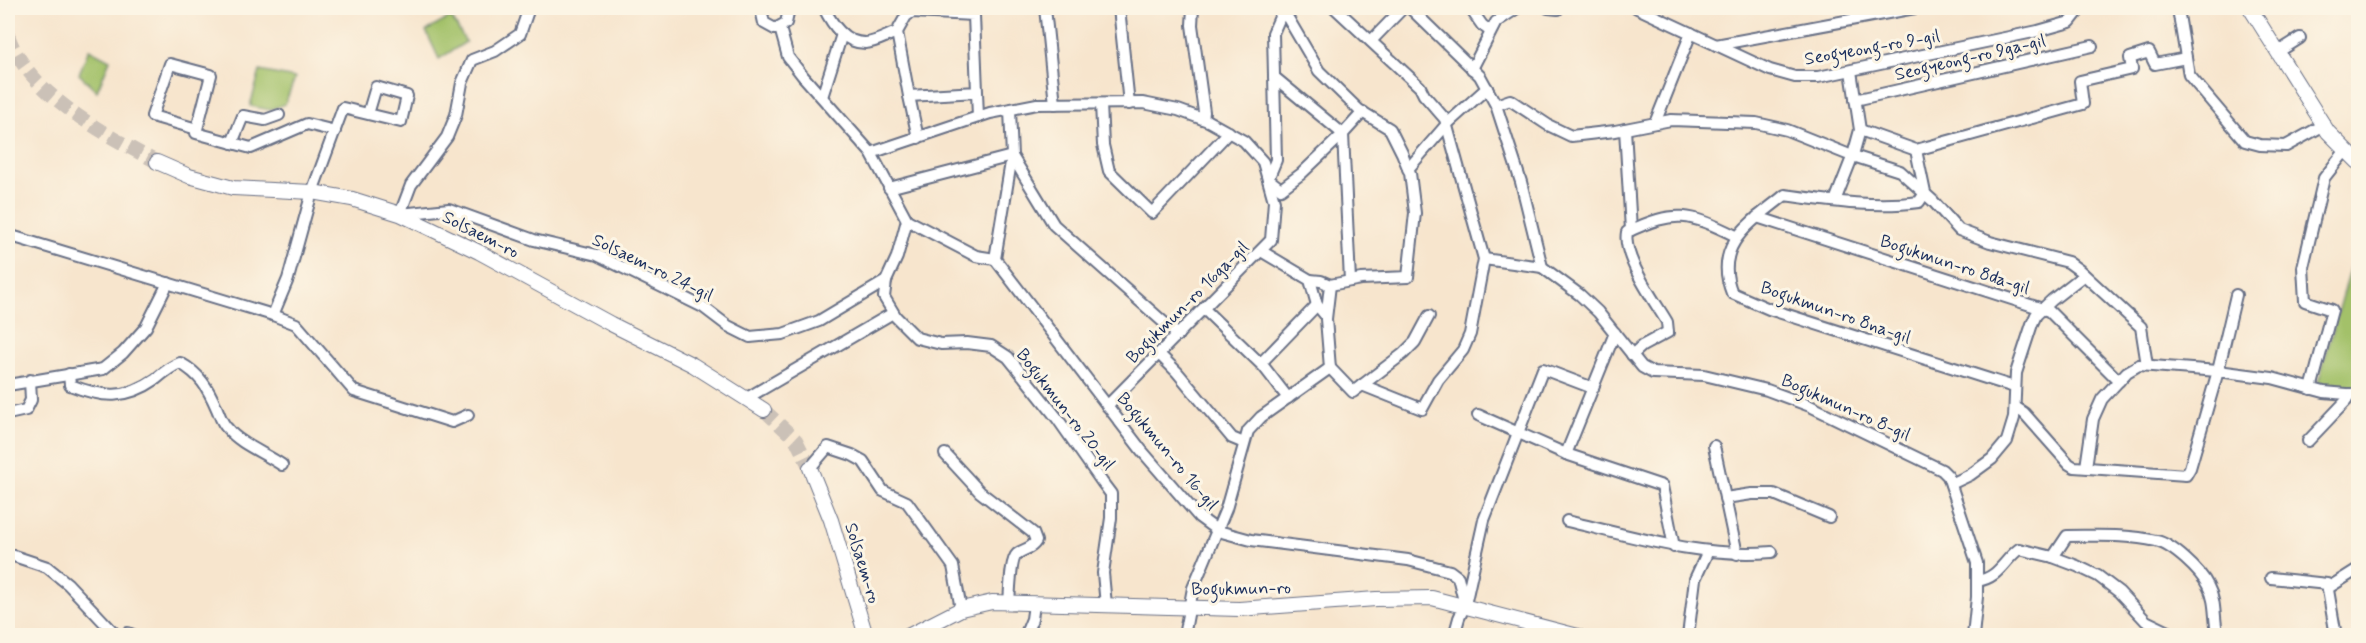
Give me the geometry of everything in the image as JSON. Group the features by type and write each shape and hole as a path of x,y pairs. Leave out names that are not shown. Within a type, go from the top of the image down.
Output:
{"main road":[{"path":"2250,8 2324,125 2358,162"},
{"name":"Solsaem-ro","path":"157,162 189,176 232,188 312,192 352,199 400,214 480,252 611,324 693,365 764,410"},
{"name":"Solsaem-ro","path":"810,468 831,520 866,636"},
{"name":"Bogukmun-ro","path":"908,636 961,609 976,604 1106,604 1239,609 1432,598 1578,636"}],"street":[{"path":"400,214 411,185 447,137 456,115 462,83 472,60 495,51 520,34 529,8"},
{"path":"765,8 762,14 764,23 771,28 780,28 788,19 787,8"},
{"path":"824,8 833,25 842,34 864,43 897,32"},
{"path":"1045,8 1054,104"},
{"path":"1119,8 1129,104"},
{"path":"1193,8 1192,25 1204,112 1203,119"},
{"path":"1335,8 1420,87 1445,119 1484,259 1470,334 1463,350 1438,380 1422,409 1362,385"},
{"path":"1371,41 1403,8"},
{"path":"1410,8 1480,76 1496,105 1521,183 1542,267 1484,259"},
{"path":"1470,8 1482,25 1490,31"},
{"path":"1472,69 1496,22 1517,8"},
{"name":"Seogyeong-ro 9-gil","path":"1643,8 1770,70 1795,77 1818,77 2038,31 2070,22 2081,8"},
{"path":"1715,45 1914,8"},
{"path":"2184,8 2178,9 2189,75 2245,141 2260,145 2286,146 2324,125"},
{"path":"1283,10 1273,33 1276,160 1268,179 1281,189 1301,174 1363,112"},
{"path":"1261,251 1310,280 1330,285 1350,280 1408,277 1415,213 1408,170 1390,129 1363,112 1320,70 1283,10"},
{"path":"918,138 897,32 905,11 974,15 978,117"},
{"path":"780,28 788,57 871,153 907,220 976,256 994,259 1012,156 1010,110"},
{"path":"1655,123 1691,33"},
{"path":"822,97 842,34"},
{"path":"2278,52 2300,38"},
{"name":"Seogyeong-ro 9ga-gil","path":"1855,100 2092,46"},
{"path":"1860,130 1916,150 2083,104 2080,81 2132,69 2130,58 2149,52 2155,64 2186,58"},
{"path":"197,129 152,116 171,64 211,75 196,133 251,148 307,124 335,131"},
{"path":"1835,201 1860,130 1851,71"},
{"path":"1274,77 1343,134 1350,280"},
{"path":"1408,170 1447,124 1487,88"},
{"path":"909,96 977,92"},
{"path":"1496,105 1510,100 1548,125 1571,136 1671,120 1756,123 1787,130 1900,171 1925,193 1959,230 1990,242 2068,262 2141,327 2146,365"},
{"name":"Bogukmun-ro 16ga-gil","path":"871,153 978,117 1037,105 1054,104 1143,103 1178,110 1203,119 1244,141 1263,162 1268,179 1274,201 1271,240 1107,406"},
{"path":"1101,104 1103,145 1109,171 1152,213 1229,132"},
{"path":"273,315 288,279 312,192 343,108 368,114"},
{"path":"232,142 243,116 265,120 279,115"},
{"path":"1625,129 1631,230"},
{"path":"1632,355 1642,346 1668,332 1667,322 1634,263 1626,239 1627,231 1647,222 1690,216 1736,236 1785,195 1898,205 1919,202 1925,193 1916,150"},
{"path":"2311,389 2332,310 2305,301 2303,267 2324,178 2346,150"},
{"path":"889,188 1012,156"},
{"path":"1012,156 1054,225 1178,335"},
{"name":"Solsaem-ro 24-gil","path":"400,214 449,209 534,240 597,255 703,307 728,326 750,336 783,334 819,321 886,281"},
{"name":"Bogukmun-ro 8da-gil","path":"1757,217 2049,311 2119,381"},
{"path":"886,281 897,257 907,220"},
{"path":"8,235 273,315 296,324 354,391 452,422 468,415"},
{"name":"Bogukmun-ro 8na-gil","path":"1736,236 1727,256 1727,280 1732,293 1769,309 2014,387"},
{"name":"Bogukmun-ro 16-gil","path":"994,259 1142,451 1199,517 1218,531 1251,540 1408,560 1450,571 1458,577 1465,605"},
{"name":"Bogukmun-ro 8-gil","path":"1542,267 1580,295 1615,333 1642,368 1653,373 1704,375 1767,390 1810,406 1942,470 1948,476 1977,563 1973,636"},
{"path":"1951,484 1970,475 1992,459 2007,441 2015,407 2016,373 2032,324 2043,309 2084,275"},
{"path":"1310,280 1317,305 1326,316"},
{"name":"Bogukmun-ro 20-gil","path":"886,281 884,297 893,313 917,338 941,344 967,343 991,346 1008,357 1057,418 1111,494 1111,518 1103,573 1106,604"},
{"path":"8,385 103,369 123,353 146,327 168,283"},
{"path":"1330,285 1326,316 1330,368 1353,392 1415,342 1430,316"},
{"path":"2015,407 2024,413 2069,464 2086,468 2186,475 2218,371 2236,295"},
{"path":"1261,363 1317,305"},
{"path":"1204,309 1261,363 1288,398"},
{"path":"747,398 893,313"},
{"path":"1566,454 1615,333"},
{"path":"1159,354 1232,438 1244,443"},
{"path":"69,374 70,386 105,396 130,393 180,363 193,370 205,383 225,426 236,438 261,450 282,465"},
{"path":"2086,468 2093,418 2102,399 2127,372 2139,365 2272,378 2324,392 2354,394"},
{"path":"1184,636 1193,588 1226,509 1248,430 1262,417 1330,368"},
{"path":"1454,636 1465,605 1484,519 1543,369 1593,388"},
{"path":"8,414 26,410 31,400 30,380"},
{"path":"2308,441 2354,394"},
{"path":"1478,415 1566,454 1662,486 1674,547"},
{"path":"1714,446 1737,554"},
{"path":"810,468 828,447 852,455 863,461 883,490 907,502 953,566 961,609"},
{"path":"945,454 980,492 1033,533 1036,541 1032,548 1018,552 1013,558 1010,603"},
{"path":"1725,498 1774,494 1829,517"},
{"path":"1567,521 1674,547 1737,554 1772,552"},
{"path":"2053,557 2067,536 2158,541 2192,565 2208,584 2216,607 2215,628 2218,636"},
{"path":"1977,581 1986,580 1998,573 2019,549 2053,557 2098,576 2119,592 2146,621 2173,634 2186,636"},
{"path":"1688,636 1695,579 1708,551"},
{"path":"8,554 47,567 68,584 117,636"},
{"path":"2328,588 2358,569"},
{"path":"2271,578 2327,584 2336,636"},
{"path":"1025,636 1032,620 1034,604"},
{"path":"124,636 128,633 135,636"}],"green space":[{"path":"451,17 466,42 439,59 426,31"},
{"path":"89,49 110,60 97,91 79,74"},
{"path":"260,71 295,78 285,104 270,110 250,106"},
{"path":"2351,267 2358,272 2358,391 2317,386"}],"tunnel":[{"path":"8,35 18,56 32,76 50,94 114,139 157,162"},
{"path":"764,410 796,440 810,468"}]}
